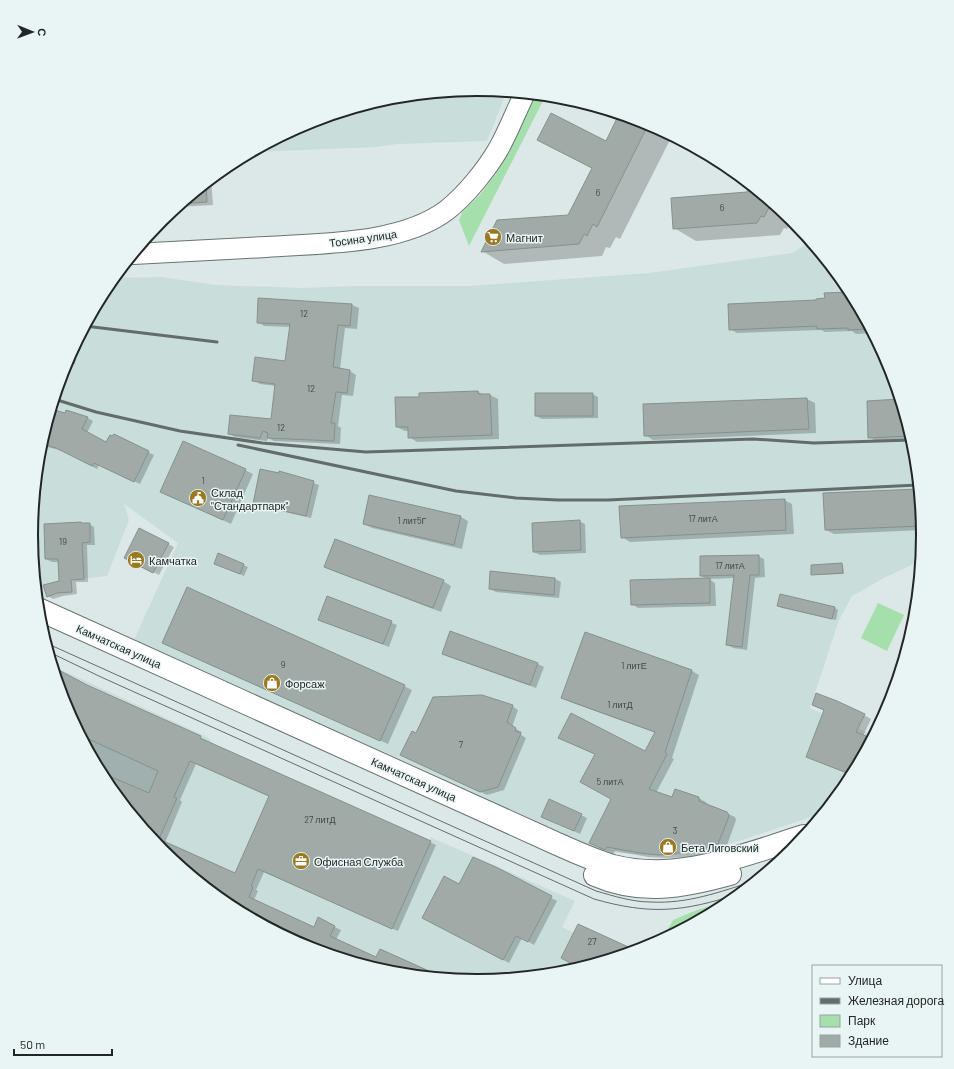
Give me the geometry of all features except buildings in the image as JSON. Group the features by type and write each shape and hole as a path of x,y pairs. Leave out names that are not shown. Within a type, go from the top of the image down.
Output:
{"main road":[{"name":"Камчатская улица","path":"45,612 553,842 589,858 613,866 653,871 692,868 727,860 792,840"},
{"name":"Камчатская улица","path":"48,629 600,877 632,885 658,887 680,886 732,874 769,862"}],"street":[{"name":"Тосина улица","path":"140,254 330,243 395,234 421,226 447,209 486,168 499,149 523,98"}],"shaded area":[{"path":"448,96 505,96 487,141 398,144 376,147 263,152 309,129 363,110 420,99"},
{"path":"807,245 842,291 871,340 893,393 901,421 908,449 915,506 915,563 884,578 852,596 839,620 810,708 869,733 842,778 813,816 700,853 662,856 604,852 134,640 178,543 124,504 129,520 107,576 71,580 72,591 57,593 45,599 43,598 38,534 39,506 46,449 61,393 71,367 83,340 97,315 121,278 161,277 216,285 302,288 353,286 470,286 649,273 792,253"},
{"path":"59,669 207,737 215,745 430,841 430,837 575,901 562,927 574,933 561,958 571,963 534,970 506,973 448,973 420,970 363,959 336,950 309,940 257,915 233,900 188,865 147,824 129,802 112,778 83,729"}],"green space":[{"path":"532,99 543,101 469,246 459,220 463,211 480,195 495,175 517,135"},
{"path":"878,603 904,615 887,651 861,638"},
{"path":"712,905 668,929 673,920"}],"tram line":[{"path":"52,646 596,891 637,901 664,902 690,899 741,885"},
{"path":"55,655 594,899 632,908 666,909 700,905 723,898"}],"railway":[{"path":"90,327 217,342"},
{"path":"59,401 96,412 180,431 262,443 366,452 753,439 814,443 906,440"},
{"path":"238,445 456,491 516,498 608,500 913,485"}],"place":[{"name":"Магнит","path":"493,237"},
{"name":"Склад \"Стандартпарк\"","path":"198,498"},
{"name":"Камчатка","path":"136,560"},
{"name":"Форсаж","path":"272,683"},
{"name":"Бета Лиговский","path":"668,847"},
{"name":"Офисная Служба","path":"301,861"}]}
